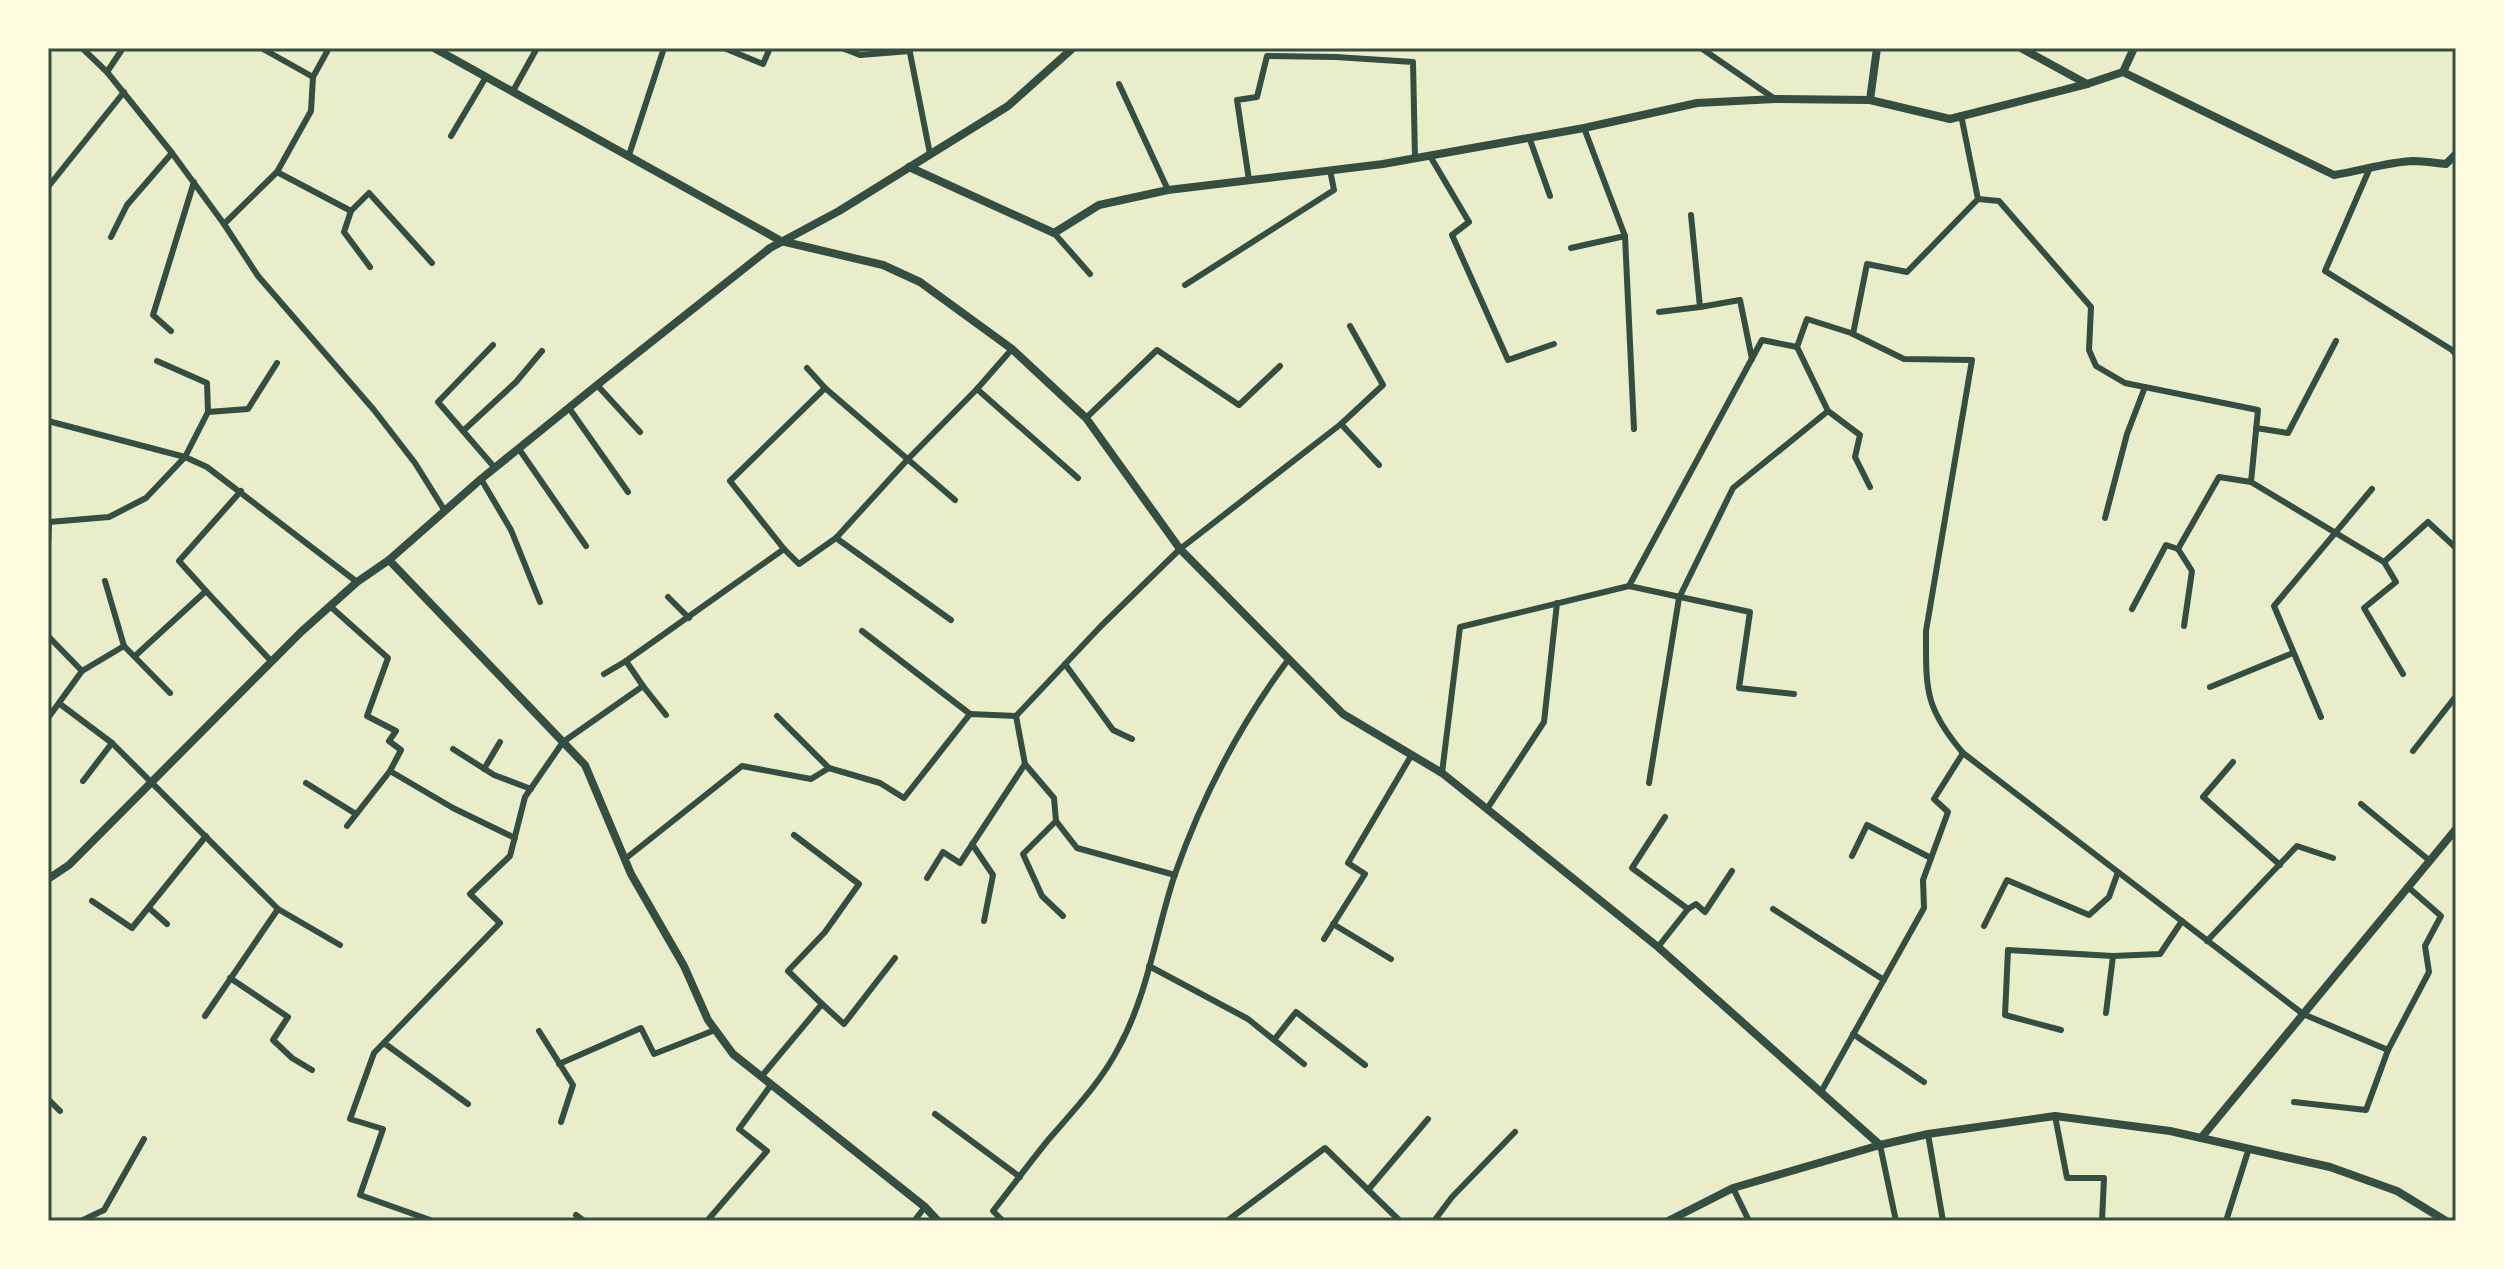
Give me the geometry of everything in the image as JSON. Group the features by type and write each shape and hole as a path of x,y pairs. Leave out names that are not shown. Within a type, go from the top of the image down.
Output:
{"street":[{"path":"434,48 781,241 883,265 920,282 1012,349 1086,418 1180,549 1343,714 1442,773 1487,809 1658,947 1880,1145"},
{"path":"48,879 69,865 271,661 357,582 389,560 481,479 781,241 839,211 1008,106 1073,48"},
{"path":"1870,100 1877,48"},
{"path":"2021,48 2087,84"},
{"path":"2123,72 2134,48"},
{"path":"909,167 1054,233 1099,205 1168,190 1415,159 1584,128 1697,103 1775,99 1870,100 1950,119 2123,72 2334,175 2391,163 2415,161 2446,164 2456,154"},
{"path":"389,560 585,765 625,859 715,1030 733,1054 925,1207 938,1221"},
{"path":"2201,1138 2456,829"},
{"path":"1668,1221 1733,1188 1880,1145 1928,1134 2055,1116 2170,1131 2330,1167 2397,1191 2446,1221"}],"lane":[{"path":"82,48 107,72 172,153 258,276 374,410 415,463 445,511"},
{"path":"107,72 123,48"},
{"path":"224,224 277,172 311,111 313,77 329,48"},
{"path":"513,91 537,48"},
{"path":"629,155 664,48"},
{"path":"724,48 763,64 770,48"},
{"path":"842,48 860,55 910,49 930,154"},
{"path":"1701,48 1775,99"},
{"path":"263,49 313,77"},
{"path":"1249,180 1237,100 1257,97 1267,56 1413,62 1415,159"},
{"path":"451,136 486,77"},
{"path":"1119,84 1168,190"},
{"path":"48,187 124,92"},
{"path":"1961,115 1978,199"},
{"path":"1584,128 1625,236 1634,429"},
{"path":"1529,137 1550,196"},
{"path":"111,237 127,205 172,153"},
{"path":"1430,156 1469,222 1452,235 1508,360 1554,344"},
{"path":"1185,285 1334,190 1330,170"},
{"path":"2369,170 2325,271 2456,355"},
{"path":"277,172 351,211"},
{"path":"171,331 153,315 194,182"},
{"path":"370,267 344,232 351,211 369,193 432,263"},
{"path":"1853,334 1867,264 1907,272 1978,199"},
{"path":"1978,199 1999,201 2091,307 2089,350 2096,366 2125,383 2258,410 2251,482"},
{"path":"1691,215 1700,307"},
{"path":"1054,233 1090,274"},
{"path":"1571,248 1625,236"},
{"path":"1659,312 1740,300 1752,359"},
{"path":"1870,487 1855,457 1860,435 1828,411 1797,347 1807,319 1853,334 1904,359 1972,360 1926,631 1930,705 1941,727 1963,753 2303,1014 2388,1050"},
{"path":"862,631 970,714 1016,716 1180,549 1341,424 1383,385 1350,326"},
{"path":"1629,586 1762,340 1797,347"},
{"path":"2256,428 2288,433 2336,341"},
{"path":"493,345 438,402 495,468"},
{"path":"825,388 730,481 799,564 836,538 1012,349"},
{"path":"1086,418 1157,350 1239,405 1280,366"},
{"path":"463,431 516,382 542,351"},
{"path":"48,545 49,521 109,517 146,498 185,457 208,412 207,383 157,361"},
{"path":"208,412 248,409 277,363"},
{"path":"807,368 825,388 955,500"},
{"path":"597,385 640,432"},
{"path":"2105,518 2127,434 2145,387"},
{"path":"977,389 1078,478"},
{"path":"569,408 628,492"},
{"path":"1649,783 1679,598 1733,488 1828,411"},
{"path":"48,421 185,457 207,467 357,582"},
{"path":"1341,424 1379,465"},
{"path":"519,449 586,546"},
{"path":"2178,549 2219,477 2251,482 2384,562 2396,582 2364,608 2403,674"},
{"path":"481,479 511,530 540,602"},
{"path":"2321,717 2274,606 2372,489"},
{"path":"241,491 179,561 271,661"},
{"path":"2384,562 2428,522 2456,548"},
{"path":"836,538 951,620"},
{"path":"2132,609 2166,545 2178,549 2192,571 2184,626"},
{"path":"604,674 689,618 784,549"},
{"path":"105,581 124,646 170,693"},
{"path":"1442,773 1460,627 1629,586 1750,612 1739,688 1794,694"},
{"path":"135,656 206,591"},
{"path":"668,597 689,618"},
{"path":"1487,809 1544,722 1557,603"},
{"path":"331,607 388,658 367,716 396,731 389,741 401,750 390,771 347,826"},
{"path":"48,636 82,671"},
{"path":"48,718 82,671 124,646"},
{"path":"2210,687 2293,653"},
{"path":"1003,1221 993,1211 1100,1080 1120,1045 1149,966 1175,875 1225,756 1288,660"},
{"path":"626,661 666,715"},
{"path":"1065,664 1113,730 1132,739"},
{"path":"433,1221 360,1195 383,1129 350,1119 374,1053 500,923 470,894 510,856 525,797 563,742 643,686"},
{"path":"2413,751 2456,696"},
{"path":"60,704 112,743 152,780 278,909 340,945"},
{"path":"777,716 829,768 880,783 904,798 970,714"},
{"path":"1016,716 1025,764 1054,798 1056,821 1077,848 1175,875"},
{"path":"484,769 500,742"},
{"path":"83,781 112,743"},
{"path":"453,749 484,769 531,789"},
{"path":"1821,1092 1924,908 1923,880 1948,812 1934,799 1963,753"},
{"path":"1324,939 1365,874 1348,863 1411,756"},
{"path":"2233,762 2203,797 2280,865"},
{"path":"927,878 943,852 960,863 1025,764"},
{"path":"625,859 742,766 811,779 829,768"},
{"path":"390,771 453,808 515,838"},
{"path":"306,783 356,814"},
{"path":"2361,804 2430,861"},
{"path":"1665,817 1632,868 1688,909"},
{"path":"1056,821 1023,854 1042,896 1063,916"},
{"path":"1852,856 1867,825 1931,858"},
{"path":"794,835 859,884 825,932 788,971 844,1024 895,958"},
{"path":"92,901 132,928 206,836"},
{"path":"972,844 993,875 984,921"},
{"path":"2207,941 2297,846 2333,858"},
{"path":"1658,947 1688,909 1696,904 1705,912 1732,871"},
{"path":"1984,926 2007,880 2089,915 2109,897 2118,872"},
{"path":"2294,1102 2366,1110 2388,1050 2429,972 2425,946 2441,916 2408,887"},
{"path":"149,908 167,924"},
{"path":"205,1016 278,909"},
{"path":"1773,909 1884,980"},
{"path":"2061,1030 2005,1015 2008,950 2113,956 2160,954 2182,921"},
{"path":"1333,924 1391,959"},
{"path":"2106,1013 2113,956"},
{"path":"1149,966 1248,1019 1304,1064"},
{"path":"230,978 288,1017 273,1040 292,1058 312,1070"},
{"path":"761,1077 822,1004"},
{"path":"1274,1040 1296,1012 1365,1065"},
{"path":"559,1064 641,1028 654,1054 715,1030"},
{"path":"539,1031 573,1085 561,1122"},
{"path":"1853,1034 1924,1082"},
{"path":"384,1043 468,1104"},
{"path":"707,1221 767,1151 739,1129 771,1085"},
{"path":"48,1099 60,1111"},
{"path":"935,1114 1020,1177"},
{"path":"2055,1116 2067,1178 2104,1178 2102,1221"},
{"path":"1368,1190 1428,1119"},
{"path":"1434,1221 1452,1197 1515,1132"},
{"path":"1928,1134 1943,1221"},
{"path":"81,1221 104,1210 144,1139"},
{"path":"1880,1145 1896,1221"},
{"path":"1227,1221 1325,1148 1400,1221"},
{"path":"2226,1221 2249,1148"},
{"path":"1733,1188 1749,1221"},
{"path":"914,1221 925,1207"},
{"path":"576,1215 584,1221"}]}
